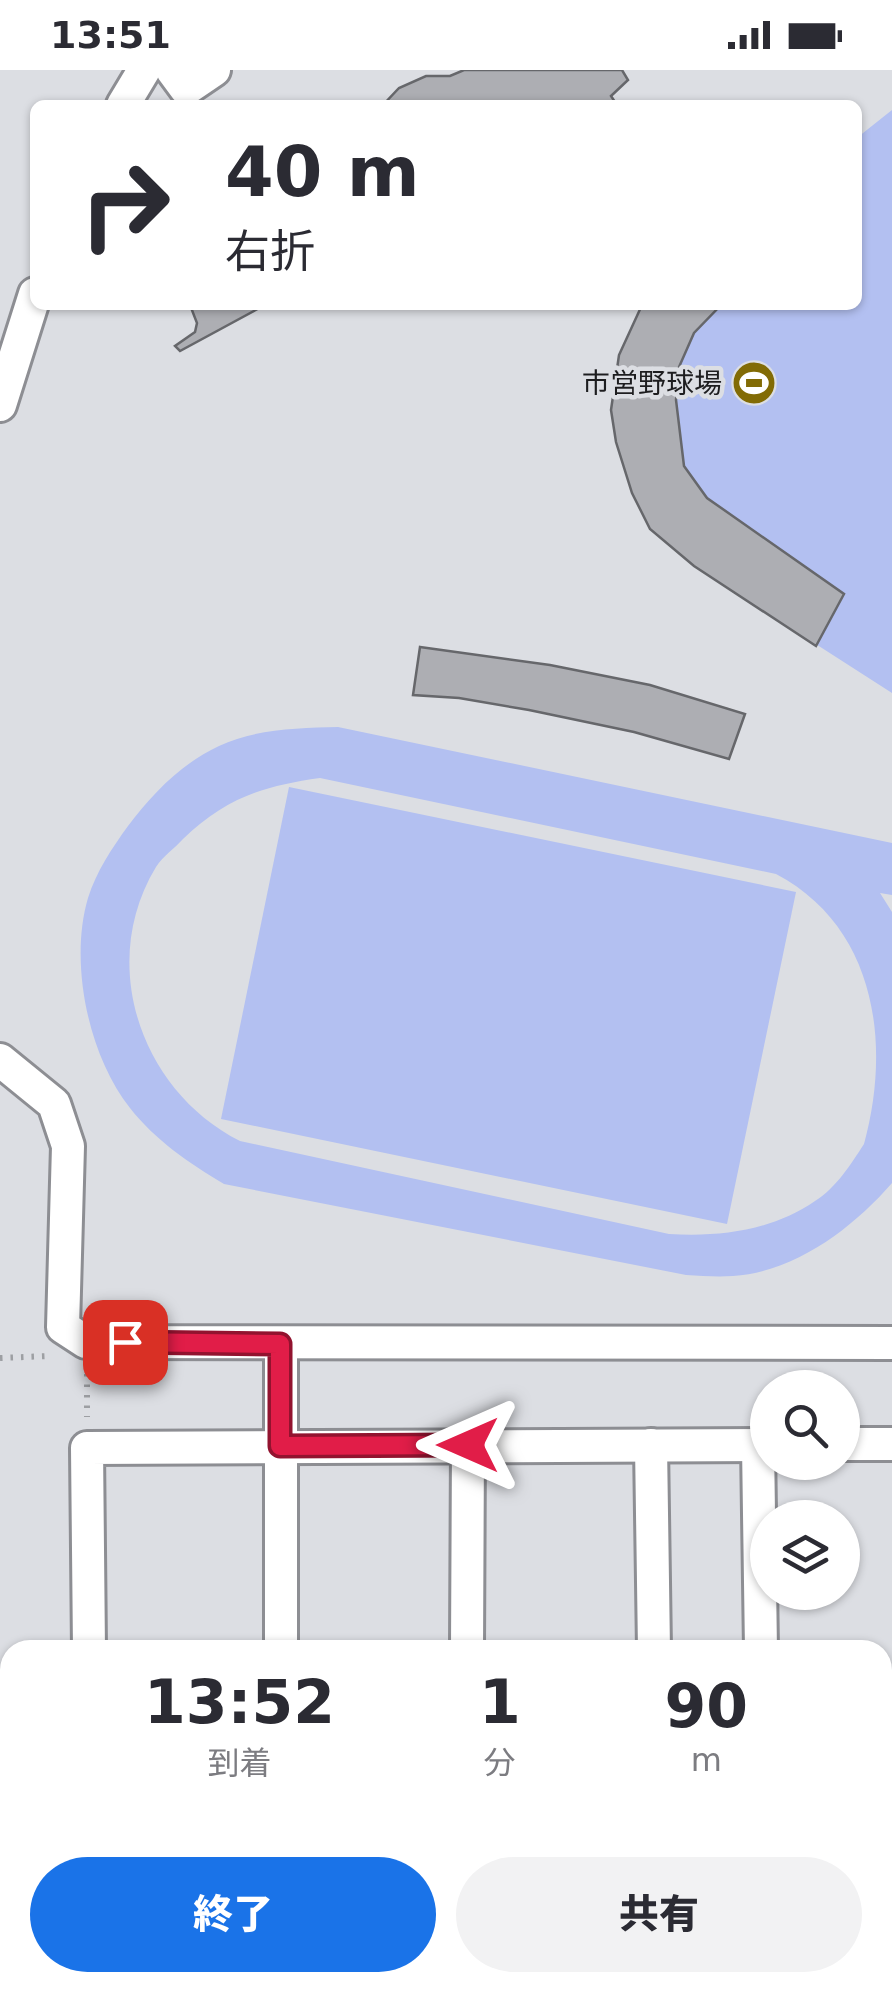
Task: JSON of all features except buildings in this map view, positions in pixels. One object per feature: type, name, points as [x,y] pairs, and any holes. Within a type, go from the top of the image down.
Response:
[{"type":"street","points":[[126,100],[144,70]]},
{"type":"street","points":[[172,70],[186,90],[214,70]]},
{"type":"street","points":[[0,406],[30,310]]},
{"type":"street","points":[[0,1060],[54,1104],[68,1146],[64,1327],[86,1342],[892,1343]]},
{"type":"street","points":[[280,1344],[281,1640]]},
{"type":"street","points":[[89,1640],[87,1448],[750,1444]]},
{"type":"street","points":[[860,1444],[892,1444]]},
{"type":"street","points":[[467,1640],[468,1445]]},
{"type":"street","points":[[652,1445],[654,1640]]},
{"type":"street","points":[[761,1640],[763,1480]]},
{"type":"path","points":[[86,1342],[87,1448]]},
{"type":"shaded area","name":"市営野球場","points":[[892,110],[892,693],[694,566],[650,529],[632,493],[616,442],[611,410],[619,355],[640,310],[862,310],[862,134]]},
{"type":"shaded area","points":[[338,727],[892,843],[892,895],[880,893],[892,912],[892,1183],[841,1231],[800,1257],[756,1273],[704,1276],[224,1184],[173,1150],[130,1108],[115,1086],[93,1035],[82,979],[81,950],[91,888],[137,814],[193,761],[247,736],[277,730]],"holes":[[[320,778],[776,874],[809,896],[835,924],[855,955],[868,990],[875,1027],[876,1066],[864,1144],[842,1175],[823,1196],[798,1211],[745,1230],[669,1234],[240,1141],[206,1119],[177,1091],[154,1058],[139,1022],[131,983],[130,944],[139,905],[159,863],[199,825],[230,804],[300,781]]]},
{"type":"shaded area","points":[[289,787],[796,892],[727,1224],[221,1119]]},
{"type":"place","name":"市営野球場","points":[[754,383]]},
{"type":"route","points":[[125,1342],[280,1344],[280,1446],[468,1445]]}]
